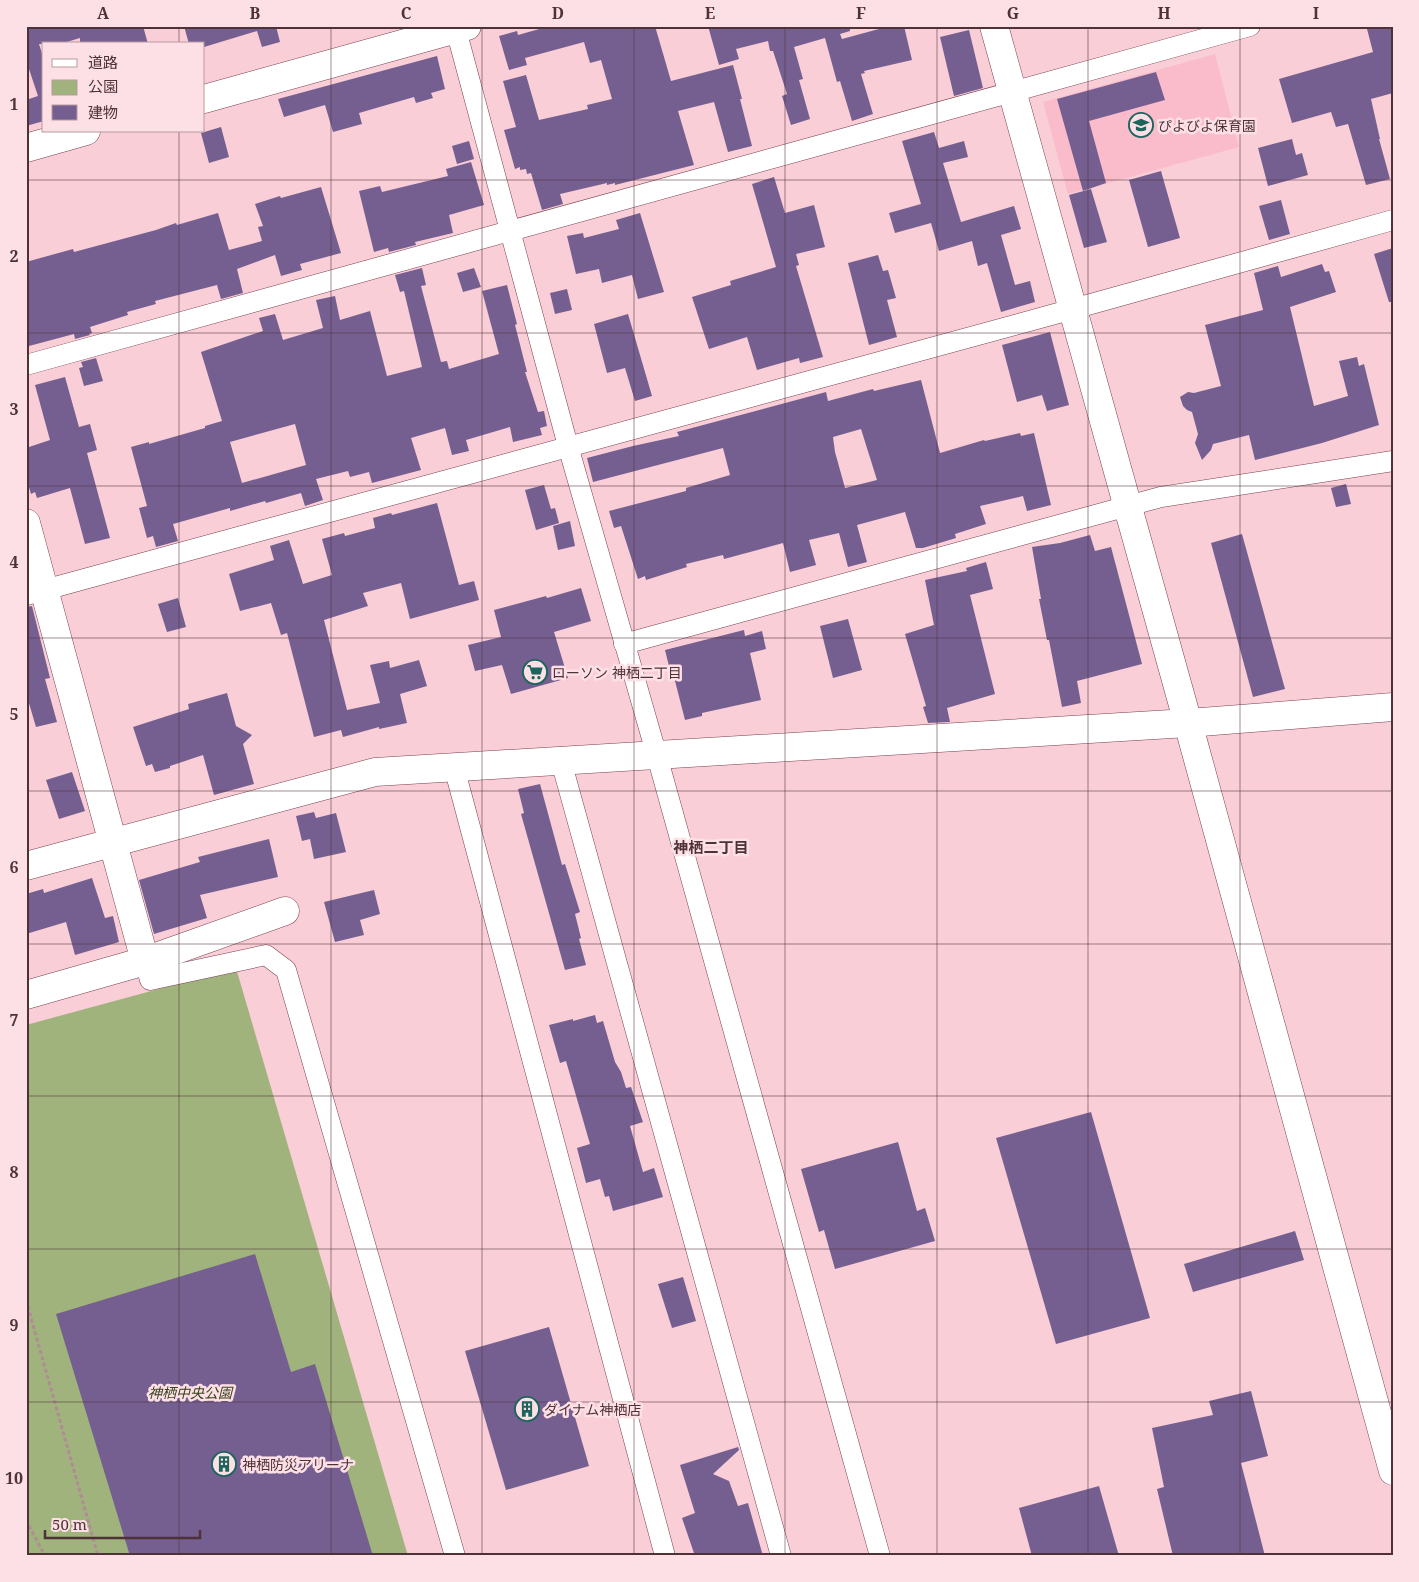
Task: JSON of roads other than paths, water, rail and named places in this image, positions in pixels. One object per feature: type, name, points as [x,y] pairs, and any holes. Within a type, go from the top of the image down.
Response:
[{"type":"street","points":[[994,26],[1188,723],[1393,1472]]},
{"type":"street","points":[[26,365],[1250,26]]},
{"type":"street","points":[[205,99],[459,27],[510,232],[568,446],[657,756],[880,1556]]},
{"type":"street","points":[[26,148],[82,132]]},
{"type":"street","points":[[36,592],[1393,220]]},
{"type":"street","points":[[624,644],[1161,497],[1393,461]]},
{"type":"street","points":[[26,523],[36,592],[113,842],[150,980],[266,955],[286,970],[455,1556]]},
{"type":"street","points":[[26,866],[374,772],[1188,723],[1393,707]]},
{"type":"street","points":[[561,761],[781,1556]]},
{"type":"street","points":[[454,767],[665,1556]]},
{"type":"street","points":[[26,995],[145,961],[285,910]]},
{"type":"place","name":"ぴよびよ保育園","points":[[1141,125]]},
{"type":"place","name":"ローソン 神栖二丁目","points":[[535,672]]},
{"type":"place","name":"ダイナム神栖店","points":[[527,1409]]},
{"type":"place","name":"神栖防災アリーナ","points":[[224,1464]]},
{"type":"district","name":"神栖二丁目","points":[[711,847]]},
{"type":"park label","name":"神栖中央公園","points":[[190,1392]]}]
